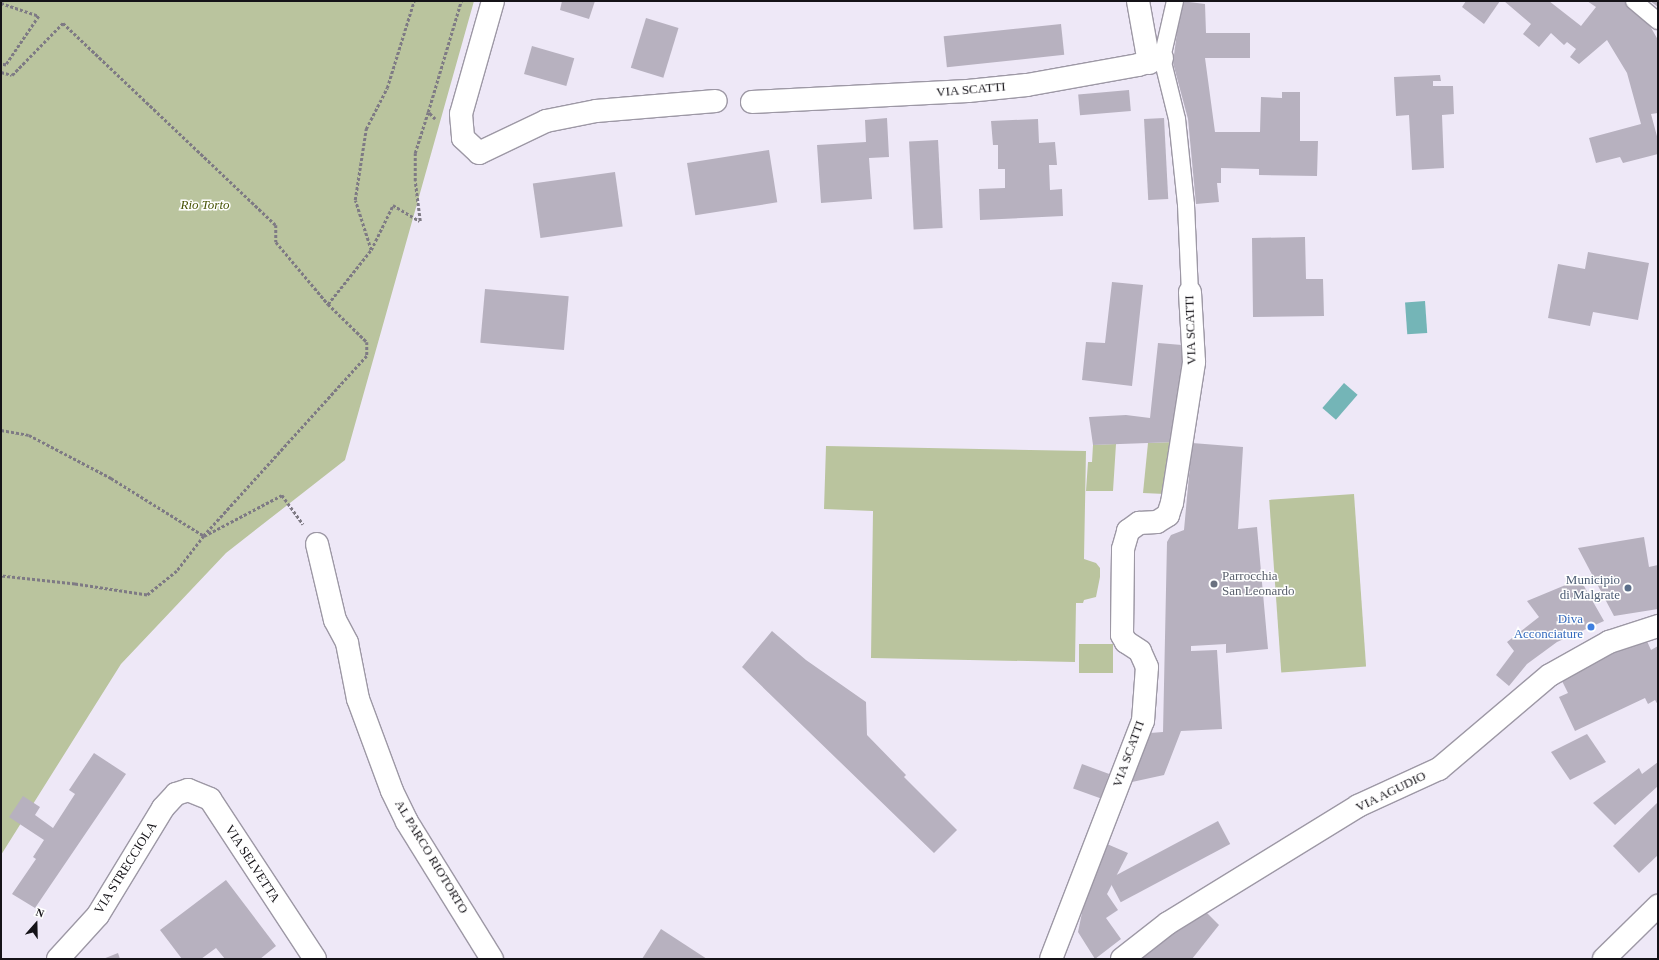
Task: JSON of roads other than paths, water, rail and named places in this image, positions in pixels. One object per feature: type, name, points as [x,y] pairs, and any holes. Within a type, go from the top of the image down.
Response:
[{"type":"street","points":[[493,1],[461,114],[464,138],[479,153],[546,121],[596,111],[716,101]]},
{"type":"street","points":[[1138,1],[1156,60]]},
{"type":"street","name":"VIA SCATTI","points":[[752,102],[968,91],[1027,85],[1156,60]]},
{"type":"street","name":"VIA SCATTI","points":[[1051,959],[1143,721],[1147,667],[1140,651],[1126,642],[1122,635],[1123,549],[1128,531],[1139,523],[1157,522],[1168,515],[1172,503],[1194,362],[1190,292]]},
{"type":"street","name":"AL PARCO RIOTORTO","points":[[317,544],[335,620],[347,643],[358,699],[392,791],[407,822],[492,959]]},
{"type":"street","name":"VIA AGUDIO","points":[[1122,959],[1168,923],[1358,806],[1439,769],[1550,675],[1609,642],[1658,626]]},
{"type":"street","name":"VIA SELVETTA","points":[[176,794],[188,790],[210,799],[315,959]]},
{"type":"street","name":"VIA STRECCIOLA","points":[[58,959],[98,915],[163,808],[176,794]]},
{"type":"street","points":[[1604,959],[1658,906]]},
{"type":"lane","points":[[1156,60],[1175,1]]},
{"type":"lane","points":[[1634,1],[1658,21]]},
{"type":"lane","name":"VIA SCATTI","points":[[1156,60],[1177,119],[1186,205],[1190,292]]},
{"type":"place","name":"Parrocchia San Leonardo","points":[[1214,584]]},
{"type":"place","name":"Municipio di Malgrate","points":[[1628,588]]},
{"type":"place","name":"Diva Acconciature","points":[[1591,627]]},
{"type":"park label","name":"Rio Torto","points":[[205,205]]}]
